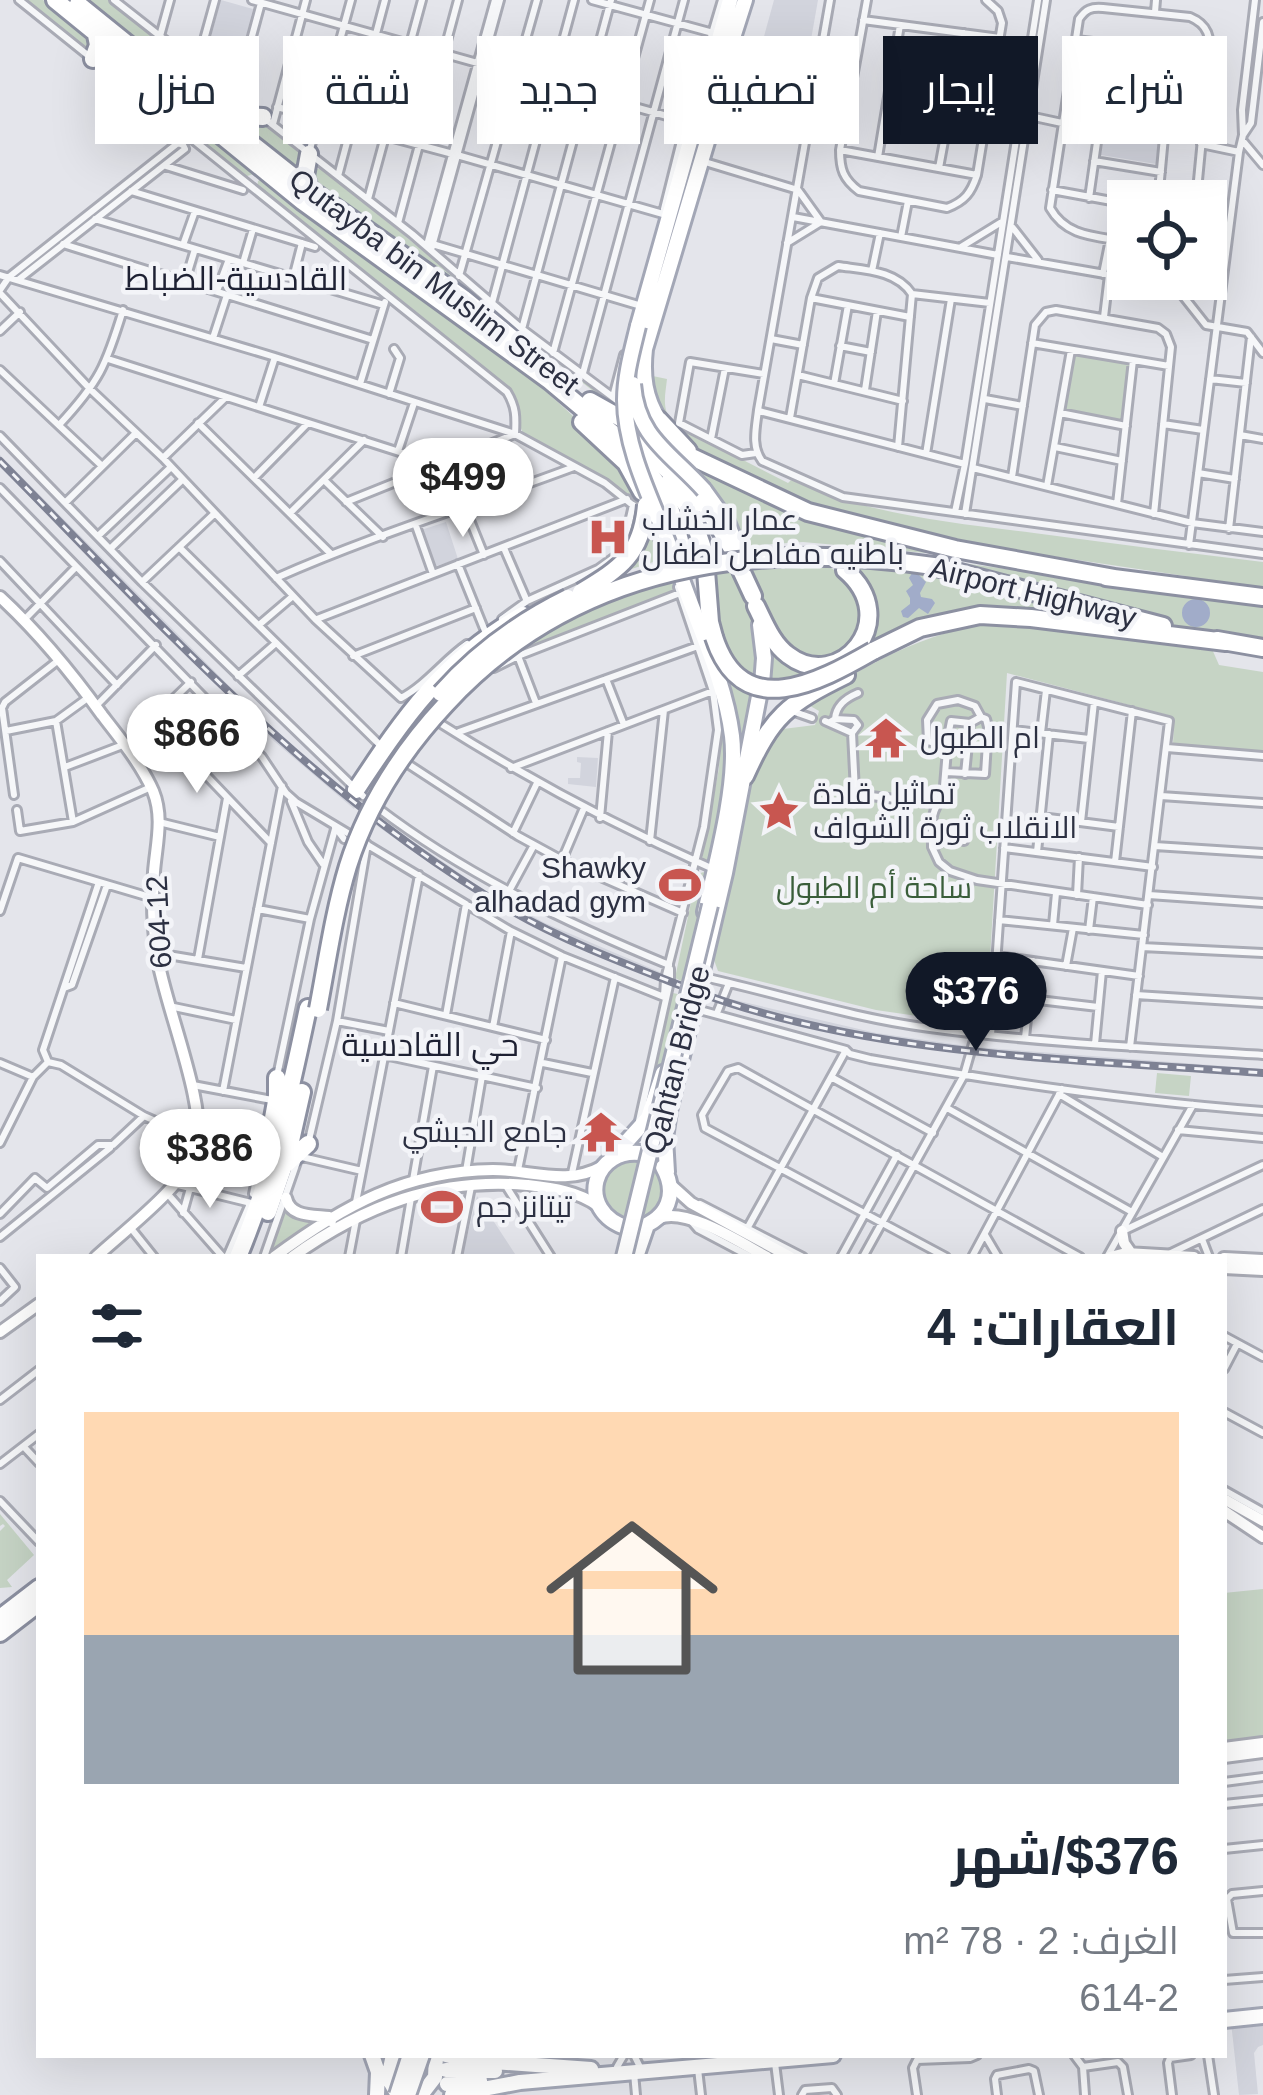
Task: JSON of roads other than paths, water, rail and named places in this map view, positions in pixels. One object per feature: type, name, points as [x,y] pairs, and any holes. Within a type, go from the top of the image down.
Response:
[{"type":"highway","name":"Qutayba bin Muslim Street","points":[[55,0],[302,201],[550,381],[639,435]]},
{"type":"highway","name":"Qutayba bin Muslim Street","points":[[73,0],[117,36]]},
{"type":"highway","points":[[93,59],[98,50],[96,34]]},
{"type":"highway","points":[[259,116],[271,116]]},
{"type":"highway","name":"Qutayba bin Muslim Street","points":[[252,144],[463,298],[639,435],[707,508],[736,558],[770,635],[793,659],[815,666],[843,659],[860,644],[870,610],[861,586],[845,570],[819,562],[736,558]]},
{"type":"highway","points":[[309,154],[305,176],[309,189]]},
{"type":"highway","points":[[244,186],[270,174]]},
{"type":"highway","points":[[453,308],[626,463],[639,483],[637,506]]},
{"type":"highway","points":[[639,435],[684,447],[708,466]]},
{"type":"highway","points":[[639,435],[794,507],[955,549],[1115,578]]},
{"type":"highway","points":[[359,793],[410,710],[453,665],[494,632],[539,607],[578,594],[622,565],[635,549],[642,535],[637,506],[639,435]]},
{"type":"highway","points":[[639,435],[683,499],[704,551]]},
{"type":"highway","points":[[251,1254],[286,1156],[326,916],[340,864],[396,747],[482,652],[527,619],[621,575],[757,549],[835,548],[1115,578]]},
{"type":"highway","points":[[296,1094],[348,866],[378,796],[428,724],[488,665],[572,608],[644,579],[736,558]]},
{"type":"highway","name":"Airport Highway","points":[[736,558],[933,561],[1226,642],[1263,648]]},
{"type":"highway","points":[[687,573],[731,670],[770,689],[802,687],[920,628],[960,617],[1031,618],[1226,642]]},
{"type":"highway","name":"Airport Highway","points":[[1115,578],[1263,597]]},
{"type":"highway","points":[[745,776],[760,742],[786,708],[802,696],[935,630],[1031,618]]},
{"type":"highway","points":[[277,1078],[269,1142],[286,1156]]},
{"type":"highway","points":[[239,1254],[286,1156]]},
{"type":"highway","points":[[0,1618],[36,1590]]},
{"type":"highway","points":[[0,1633],[36,1606]]},
{"type":"highway","points":[[0,1645],[36,1618]]},
{"type":"main road","points":[[716,36],[726,0]]},
{"type":"main road","points":[[734,36],[745,0]]},
{"type":"main road","points":[[639,435],[629,429],[628,370],[686,144]]},
{"type":"main road","points":[[698,144],[645,302],[634,370],[636,408],[651,438],[704,490],[727,521],[736,558]]},
{"type":"main road","points":[[675,555],[639,435],[651,407],[643,372],[645,349],[706,144]]},
{"type":"main road","points":[[623,1254],[618,1235],[668,1207],[665,1138],[669,1111],[701,976],[732,778],[729,716],[703,649],[687,573]]},
{"type":"main road","name":"604-12","points":[[0,597],[60,658],[151,787],[159,812],[153,898],[156,953],[192,1084],[198,1140]]},
{"type":"main road","points":[[599,1208],[595,1186],[608,1162],[652,1109],[745,776],[761,688],[764,638],[754,601]]},
{"type":"main road","name":"Qahtan Bridge","points":[[624,1254],[719,865]]},
{"type":"main road","points":[[99,1254],[170,1188],[191,1162],[198,1140]]},
{"type":"main road","points":[[279,1254],[332,1223],[466,1171],[572,1178],[628,1153],[651,1157],[691,1203],[792,1254]]},
{"type":"main road","points":[[296,1254],[356,1202],[413,1180],[504,1183],[575,1193],[637,1224],[673,1214],[691,1219],[761,1254]]},
{"type":"main road","points":[[286,1198],[294,1211],[332,1223]]},
{"type":"main road","points":[[624,1254],[637,1224]]},
{"type":"main road","points":[[1122,1232],[1131,1253]]},
{"type":"main road","points":[[1125,1254],[1142,1254]]},
{"type":"main road","points":[[1227,1258],[1263,1261]]},
{"type":"main road","points":[[1227,1268],[1263,1270]]},
{"type":"main road","points":[[0,1332],[36,1306]]},
{"type":"main road","points":[[1227,1497],[1263,1521],[1258,1526],[1240,1522]]},
{"type":"main road","points":[[1227,1513],[1263,1537]]},
{"type":"main road","points":[[1227,1751],[1263,1743]]},
{"type":"main road","points":[[1227,1752],[1263,1752]]},
{"type":"main road","points":[[1227,2016],[1263,2012]]},
{"type":"main road","points":[[376,2058],[377,2095]]},
{"type":"main road","points":[[378,2058],[393,2088]]},
{"type":"main road","points":[[393,2088],[408,2058]]},
{"type":"main road","points":[[408,2095],[421,2058]]},
{"type":"main road","points":[[425,2092],[437,2070],[436,2058]]},
{"type":"main road","points":[[474,2095],[505,2084],[708,2058]]},
{"type":"main road","points":[[450,2070],[538,2075],[596,2069],[620,2061],[698,2067],[798,2058]]},
{"type":"main road","points":[[450,2070],[596,2069]]},
{"type":"main road","points":[[450,2070],[505,2084]]},
{"type":"street","points":[[19,0],[386,301],[507,392],[516,410],[515,434]]},
{"type":"street","points":[[114,0],[126,4],[160,36],[170,0]]},
{"type":"street","points":[[205,36],[215,0]]},
{"type":"street","points":[[271,116],[306,0]]},
{"type":"street","points":[[341,36],[351,0]]},
{"type":"street","points":[[376,34],[386,0]]},
{"type":"street","points":[[412,36],[422,0]]},
{"type":"street","points":[[448,36],[458,0]]},
{"type":"street","points":[[487,36],[497,0]]},
{"type":"street","points":[[527,36],[537,0]]},
{"type":"street","points":[[564,36],[574,0]]},
{"type":"street","points":[[592,0],[712,33]]},
{"type":"street","points":[[640,37],[650,0]]},
{"type":"street","points":[[582,375],[684,0]]},
{"type":"street","points":[[711,36],[726,0]]},
{"type":"street","points":[[824,36],[830,0]]},
{"type":"street","points":[[859,41],[867,0]]},
{"type":"street","points":[[986,0],[998,11],[1000,36]]},
{"type":"street","points":[[1036,36],[1042,0]]},
{"type":"street","points":[[1155,12],[1156,0]]},
{"type":"street","points":[[1250,0],[1253,12],[1241,122],[1243,137],[1263,165]]},
{"type":"street","points":[[250,36],[258,1],[383,36]]},
{"type":"street","points":[[601,36],[610,2]]},
{"type":"street","points":[[1077,36],[1079,19],[1093,8],[1190,17],[1202,22],[1208,36]]},
{"type":"street","points":[[863,20],[986,36]]},
{"type":"street","points":[[1227,247],[1263,22]]},
{"type":"street","points":[[898,36],[900,25]]},
{"type":"street","points":[[430,246],[477,74]]},
{"type":"street","points":[[1246,75],[1257,76]]},
{"type":"street","points":[[1256,88],[1263,99]]},
{"type":"street","points":[[640,107],[664,114]]},
{"type":"street","points":[[259,109],[309,154],[430,246],[522,329],[613,398],[639,435]]},
{"type":"street","points":[[271,116],[283,116]]},
{"type":"street","points":[[878,157],[883,127]]},
{"type":"street","points":[[1062,129],[1050,208],[1070,231],[1107,239]]},
{"type":"street","points":[[309,154],[312,144]]},
{"type":"street","points":[[338,176],[346,144]]},
{"type":"street","points":[[368,200],[384,144]]},
{"type":"street","points":[[415,144],[663,214]]},
{"type":"street","points":[[459,276],[496,144]]},
{"type":"street","points":[[492,303],[535,144]]},
{"type":"street","points":[[522,329],[572,144]]},
{"type":"street","points":[[553,353],[610,144]]},
{"type":"street","points":[[613,398],[645,302],[663,214],[685,144]]},
{"type":"street","points":[[805,144],[758,410],[756,448],[762,460],[843,497],[1263,554]]},
{"type":"street","points":[[841,144],[840,169],[859,191],[947,208],[961,203],[971,191],[982,144]]},
{"type":"street","points":[[940,168],[944,144]]},
{"type":"street","points":[[965,514],[1018,144]]},
{"type":"street","points":[[1089,198],[1097,144]]},
{"type":"street","points":[[1160,180],[1163,144]]},
{"type":"street","points":[[1198,180],[1201,144],[1239,152]]},
{"type":"street","points":[[398,224],[419,145]]},
{"type":"street","points":[[9,277],[63,244],[182,146],[9,277],[0,291],[292,596],[400,698],[413,692],[445,659],[527,601],[616,556],[637,506]]},
{"type":"street","points":[[840,150],[977,175]]},
{"type":"street","points":[[702,161],[797,190],[820,222]]},
{"type":"street","points":[[1094,161],[1161,172]]},
{"type":"street","points":[[164,165],[244,186]]},
{"type":"street","points":[[1052,190],[1107,201]]},
{"type":"street","points":[[131,191],[315,247]]},
{"type":"street","points":[[901,237],[908,201]]},
{"type":"street","points":[[183,245],[195,211]]},
{"type":"street","points":[[793,217],[1107,275]]},
{"type":"street","points":[[95,219],[386,301]]},
{"type":"street","points":[[787,243],[820,222]]},
{"type":"street","points":[[959,248],[1007,223]]},
{"type":"street","points":[[1007,223],[1041,263]]},
{"type":"street","points":[[244,263],[253,229]]},
{"type":"street","points":[[872,271],[880,233]]},
{"type":"street","points":[[293,278],[302,243]]},
{"type":"street","points":[[63,244],[374,340]]},
{"type":"street","points":[[430,246],[645,302]]},
{"type":"street","points":[[185,282],[195,249]]},
{"type":"street","points":[[955,512],[984,399],[990,303],[1002,256]]},
{"type":"street","points":[[217,291],[229,259]]},
{"type":"street","points":[[790,418],[818,278],[838,266],[872,271],[894,277],[912,294],[898,447]]},
{"type":"street","points":[[9,277],[515,434],[637,506]]},
{"type":"street","points":[[1104,317],[1107,292]]},
{"type":"street","points":[[912,294],[990,303]]},
{"type":"street","points":[[213,338],[227,295]]},
{"type":"street","points":[[811,298],[910,317]]},
{"type":"street","points":[[926,454],[951,299]]},
{"type":"street","points":[[1187,300],[1207,325],[1247,332],[1263,353]]},
{"type":"street","points":[[1189,545],[1219,300]]},
{"type":"street","points":[[360,384],[386,301]]},
{"type":"street","points":[[834,384],[848,305]]},
{"type":"street","points":[[58,426],[91,390],[108,359],[123,310]]},
{"type":"street","points":[[864,391],[877,311]]},
{"type":"street","points":[[0,331],[20,312]]},
{"type":"street","points":[[1012,477],[1035,325],[1046,312],[1158,328],[1171,347],[1154,514]]},
{"type":"street","points":[[1229,529],[1251,337]]},
{"type":"street","points":[[770,339],[803,345]]},
{"type":"street","points":[[1032,344],[1169,366]]},
{"type":"street","points":[[840,346],[871,352]]},
{"type":"street","points":[[389,394],[400,358],[394,349]]},
{"type":"street","points":[[1047,486],[1071,350]]},
{"type":"street","points":[[259,407],[275,357]]},
{"type":"street","points":[[108,359],[441,465]]},
{"type":"street","points":[[1117,504],[1133,360]]},
{"type":"street","points":[[756,448],[742,455],[679,423],[690,362],[764,374]]},
{"type":"street","points":[[711,439],[725,368]]},
{"type":"street","points":[[0,370],[102,466]]},
{"type":"street","points":[[798,375],[903,401]]},
{"type":"street","points":[[1210,380],[1246,383]]},
{"type":"street","points":[[163,458],[226,397]]},
{"type":"street","points":[[984,399],[1023,406]]},
{"type":"street","points":[[398,452],[415,402]]},
{"type":"street","points":[[758,410],[1154,514],[1263,532]]},
{"type":"street","points":[[1060,413],[1126,425]]},
{"type":"street","points":[[198,423],[331,554]]},
{"type":"street","points":[[254,478],[308,423]]},
{"type":"street","points":[[1163,424],[1203,430]]},
{"type":"street","points":[[65,502],[136,433]]},
{"type":"street","points":[[346,502],[515,434]]},
{"type":"street","points":[[1240,435],[1263,439]]},
{"type":"street","points":[[0,436],[359,793]]},
{"type":"street","points":[[290,513],[364,440]]},
{"type":"street","points":[[1054,447],[1122,461]]},
{"type":"street","points":[[277,578],[574,467]]},
{"type":"street","points":[[98,536],[170,468]]},
{"type":"street","points":[[1198,473],[1235,479]]},
{"type":"street","points":[[110,549],[182,480]]},
{"type":"street","points":[[324,480],[383,537]]},
{"type":"street","points":[[2,493],[262,758],[290,798],[323,865]]},
{"type":"street","points":[[315,619],[458,564],[637,506]]},
{"type":"street","points":[[465,508],[484,555]]},
{"type":"street","points":[[142,582],[214,514]]},
{"type":"street","points":[[649,524],[675,555]]},
{"type":"street","points":[[415,526],[433,574]]},
{"type":"street","points":[[179,547],[383,748]]},
{"type":"street","points":[[504,548],[527,601]]},
{"type":"street","points":[[0,561],[117,685]]},
{"type":"street","points":[[458,564],[485,631]]},
{"type":"street","points":[[24,620],[76,567]]},
{"type":"street","points":[[629,1140],[640,1114],[670,981],[669,965],[696,861],[718,743],[703,649],[680,593],[687,573]]},
{"type":"street","points":[[669,965],[603,938],[478,875],[378,808],[438,722],[494,669],[680,593]]},
{"type":"street","points":[[258,626],[292,596]]},
{"type":"street","points":[[352,656],[476,608]]},
{"type":"street","points":[[238,676],[276,643]]},
{"type":"street","points":[[6,730],[56,722],[92,702],[117,685],[155,645]]},
{"type":"street","points":[[456,734],[703,649]]},
{"type":"street","points":[[518,656],[536,704]]},
{"type":"street","points":[[14,795],[4,702],[60,658]]},
{"type":"street","points":[[605,679],[624,725]]},
{"type":"street","points":[[65,767],[124,743],[154,721],[191,682]]},
{"type":"street","points":[[991,1035],[1016,682],[1169,723],[1130,1047]]},
{"type":"street","points":[[1037,852],[1046,690]]},
{"type":"street","points":[[512,769],[713,691]]},
{"type":"street","points":[[858,693],[837,708],[830,721],[858,722],[853,733],[855,791],[936,804]]},
{"type":"street","points":[[1081,822],[1094,702]]},
{"type":"street","points":[[946,746],[931,744],[927,720],[938,704],[970,703],[988,727],[986,770],[981,775],[946,772]]},
{"type":"street","points":[[786,708],[812,718]]},
{"type":"street","points":[[650,841],[664,710]]},
{"type":"street","points":[[1115,862],[1132,711]]},
{"type":"street","points":[[981,717],[970,723],[951,721],[943,798],[936,804],[932,823],[933,856],[950,871],[1002,885],[1148,905]]},
{"type":"street","points":[[154,721],[271,843]]},
{"type":"street","points":[[56,722],[73,822]]},
{"type":"street","points":[[438,722],[600,818],[696,861],[719,865]]},
{"type":"street","points":[[965,774],[970,723]]},
{"type":"street","points":[[1012,730],[1089,739]]},
{"type":"street","points":[[600,818],[608,731]]},
{"type":"street","points":[[1167,748],[1263,756]]},
{"type":"street","points":[[408,764],[562,860],[683,914]]},
{"type":"street","points":[[513,833],[537,783]]},
{"type":"street","points":[[223,1091],[282,786]]},
{"type":"street","points":[[16,810],[20,831],[73,822],[151,787]]},
{"type":"street","points":[[1161,796],[1263,803]]},
{"type":"street","points":[[198,959],[227,798]]},
{"type":"street","points":[[290,798],[511,931],[664,997]]},
{"type":"street","points":[[562,860],[584,808]]},
{"type":"street","points":[[1041,817],[1119,827]]},
{"type":"street","points":[[159,822],[220,837]]},
{"type":"street","points":[[335,826],[344,838]]},
{"type":"street","points":[[265,1254],[296,1163],[286,1156],[272,1100],[335,826]]},
{"type":"street","points":[[932,847],[953,836],[964,841]]},
{"type":"street","points":[[509,891],[535,845]]},
{"type":"street","points":[[1155,846],[1263,853]]},
{"type":"street","points":[[226,1254],[251,1203],[286,1156],[337,1021],[367,847]]},
{"type":"street","points":[[1004,848],[1153,867]]},
{"type":"street","points":[[1077,895],[1078,857]]},
{"type":"street","points":[[0,911],[18,858],[153,898]]},
{"type":"street","points":[[356,1202],[419,875]]},
{"type":"street","points":[[48,1062],[43,1049],[103,884]]},
{"type":"street","points":[[1053,926],[1056,893]]},
{"type":"street","points":[[1149,895],[1263,904]]},
{"type":"street","points":[[1089,930],[1093,897]]},
{"type":"street","points":[[446,1015],[466,904]]},
{"type":"street","points":[[258,909],[310,920]]},
{"type":"street","points":[[999,920],[1144,935]]},
{"type":"street","points":[[1066,966],[1073,928]]},
{"type":"street","points":[[493,1027],[511,931]]},
{"type":"street","points":[[1142,946],[1263,953]]},
{"type":"street","points":[[156,953],[246,968]]},
{"type":"street","points":[[518,1171],[562,956]]},
{"type":"street","points":[[997,956],[1139,976]]},
{"type":"street","points":[[1025,1038],[1033,961]]},
{"type":"street","points":[[1095,1044],[1102,971]]},
{"type":"street","points":[[701,976],[859,1016],[976,1033],[1263,1055]]},
{"type":"street","points":[[572,1178],[615,977]]},
{"type":"street","points":[[717,1014],[728,983]]},
{"type":"street","points":[[1136,995],[1263,1003]]},
{"type":"street","points":[[1029,998],[1098,1006]]},
{"type":"street","points":[[394,1003],[546,1040]]},
{"type":"street","points":[[167,1005],[236,1020]]},
{"type":"street","points":[[694,1009],[870,1059],[1060,1092],[1263,1111]]},
{"type":"street","points":[[337,1021],[389,1031]]},
{"type":"street","points":[[865,1254],[964,1075],[976,1033]]},
{"type":"street","points":[[748,1227],[846,1050]]},
{"type":"street","points":[[384,1055],[537,1088]]},
{"type":"street","points":[[0,1143],[33,1077],[48,1062]]},
{"type":"street","points":[[48,1062],[61,1065],[144,1116],[198,1140],[362,1172]]},
{"type":"street","points":[[0,1063],[33,1077]]},
{"type":"street","points":[[542,1063],[592,1073]]},
{"type":"street","points":[[413,1180],[433,1066]]},
{"type":"street","points":[[941,1254],[705,1128],[702,1115],[728,1071],[738,1068],[1074,1254]]},
{"type":"street","points":[[466,1171],[482,1076]]},
{"type":"street","points":[[831,1077],[933,1133]]},
{"type":"street","points":[[192,1084],[272,1100]]},
{"type":"street","points":[[974,1254],[1060,1092]]},
{"type":"street","points":[[1060,1092],[1163,1157]]},
{"type":"street","points":[[1110,1254],[1192,1105]]},
{"type":"street","points":[[947,1108],[1132,1212]]},
{"type":"street","points":[[0,1237],[40,1205],[98,1145],[112,1145],[144,1116]]},
{"type":"street","points":[[1178,1130],[1263,1138]]},
{"type":"street","points":[[843,1254],[897,1155]]},
{"type":"street","points":[[1122,1232],[1263,1165]]},
{"type":"street","points":[[40,1205],[47,1188],[73,1172]]},
{"type":"street","points":[[0,1214],[34,1178],[47,1188]]},
{"type":"street","points":[[504,1183],[549,1254]]},
{"type":"street","points":[[458,1254],[472,1184]]},
{"type":"street","points":[[222,1254],[183,1213],[170,1188],[190,1188],[251,1203]]},
{"type":"street","points":[[183,1213],[190,1188]]},
{"type":"street","points":[[401,1254],[411,1194]]},
{"type":"street","points":[[691,1203],[708,1206],[793,1254]]},
{"type":"street","points":[[1168,1254],[1263,1209]]},
{"type":"street","points":[[350,1254],[356,1217]]},
{"type":"street","points":[[691,1219],[698,1229],[745,1254]]},
{"type":"street","points":[[129,1226],[152,1254]]},
{"type":"street","points":[[985,1235],[996,1254]]},
{"type":"street","points":[[1202,1239],[1208,1254]]},
{"type":"street","points":[[0,1268],[15,1287],[0,1300]]},
{"type":"street","points":[[1227,1338],[1263,1358]]},
{"type":"street","points":[[1227,1364],[1238,1344]]},
{"type":"street","points":[[0,1400],[36,1372]]},
{"type":"street","points":[[1227,1414],[1263,1433]]},
{"type":"street","points":[[0,1465],[36,1437]]},
{"type":"street","points":[[24,1447],[36,1460]]},
{"type":"street","points":[[1227,1496],[1263,1512]]},
{"type":"street","points":[[0,1501],[36,1539]]},
{"type":"street","points":[[1227,1782],[1263,1777]]},
{"type":"street","points":[[1227,1804],[1263,1800]]},
{"type":"street","points":[[1227,1849],[1263,1845]]},
{"type":"street","points":[[1263,1891],[1229,1895],[1227,1916],[1235,1934],[1263,1933]]},
{"type":"street","points":[[1227,1980],[1263,1977]]},
{"type":"street","points":[[916,2095],[915,2062],[970,2058]]},
{"type":"street","points":[[1076,2058],[1083,2067],[1085,2095]]},
{"type":"street","points":[[1170,2058],[1172,2095]]},
{"type":"street","points":[[1210,2058],[1214,2095]]},
{"type":"street","points":[[775,2060],[779,2095]]},
{"type":"street","points":[[1083,2067],[1118,2062],[1128,2095]]},
{"type":"street","points":[[636,2064],[637,2095]]},
{"type":"street","points":[[698,2067],[701,2095]]},
{"type":"street","points":[[997,2095],[997,2074],[1028,2069],[1034,2071],[1039,2095]]},
{"type":"street","points":[[802,2095],[805,2090],[832,2088],[837,2095]]},
{"type":"water","points":[[912,573],[926,582],[921,597],[935,603],[928,614],[919,608],[908,618],[901,611],[910,604],[906,591],[913,585]]},
{"type":"water","points":[[1196,599],[1206,603],[1210,613],[1206,623],[1196,627],[1186,623],[1182,613],[1186,603]]},
{"type":"railway","points":[[0,461],[241,704],[371,815],[512,911],[687,988]]},
{"type":"railway","points":[[698,992],[832,1030],[903,1042],[1049,1059],[1263,1073]]},
{"type":"place","name":"عمار الخشاب باطنيه مفاصل اطفال","points":[[608,537]]},
{"type":"place","name":"ام الطبول","points":[[886,738]]},
{"type":"place","name":"تماثيل قادة الانقلاب ثورة الشواف","points":[[779,811]]},
{"type":"place","name":"Shawky alhadad gym","points":[[680,885]]},
{"type":"place","name":"جامع الحبشي","points":[[601,1132]]},
{"type":"place","name":"تيتانز جم","points":[[442,1207]]},
{"type":"district","name":"القادسية-الضباط","points":[[236,278]]},
{"type":"district","name":"حي القادسية","points":[[430,1044]]},
{"type":"park label","name":"ساحة أم الطبول","points":[[874,888]]}]
